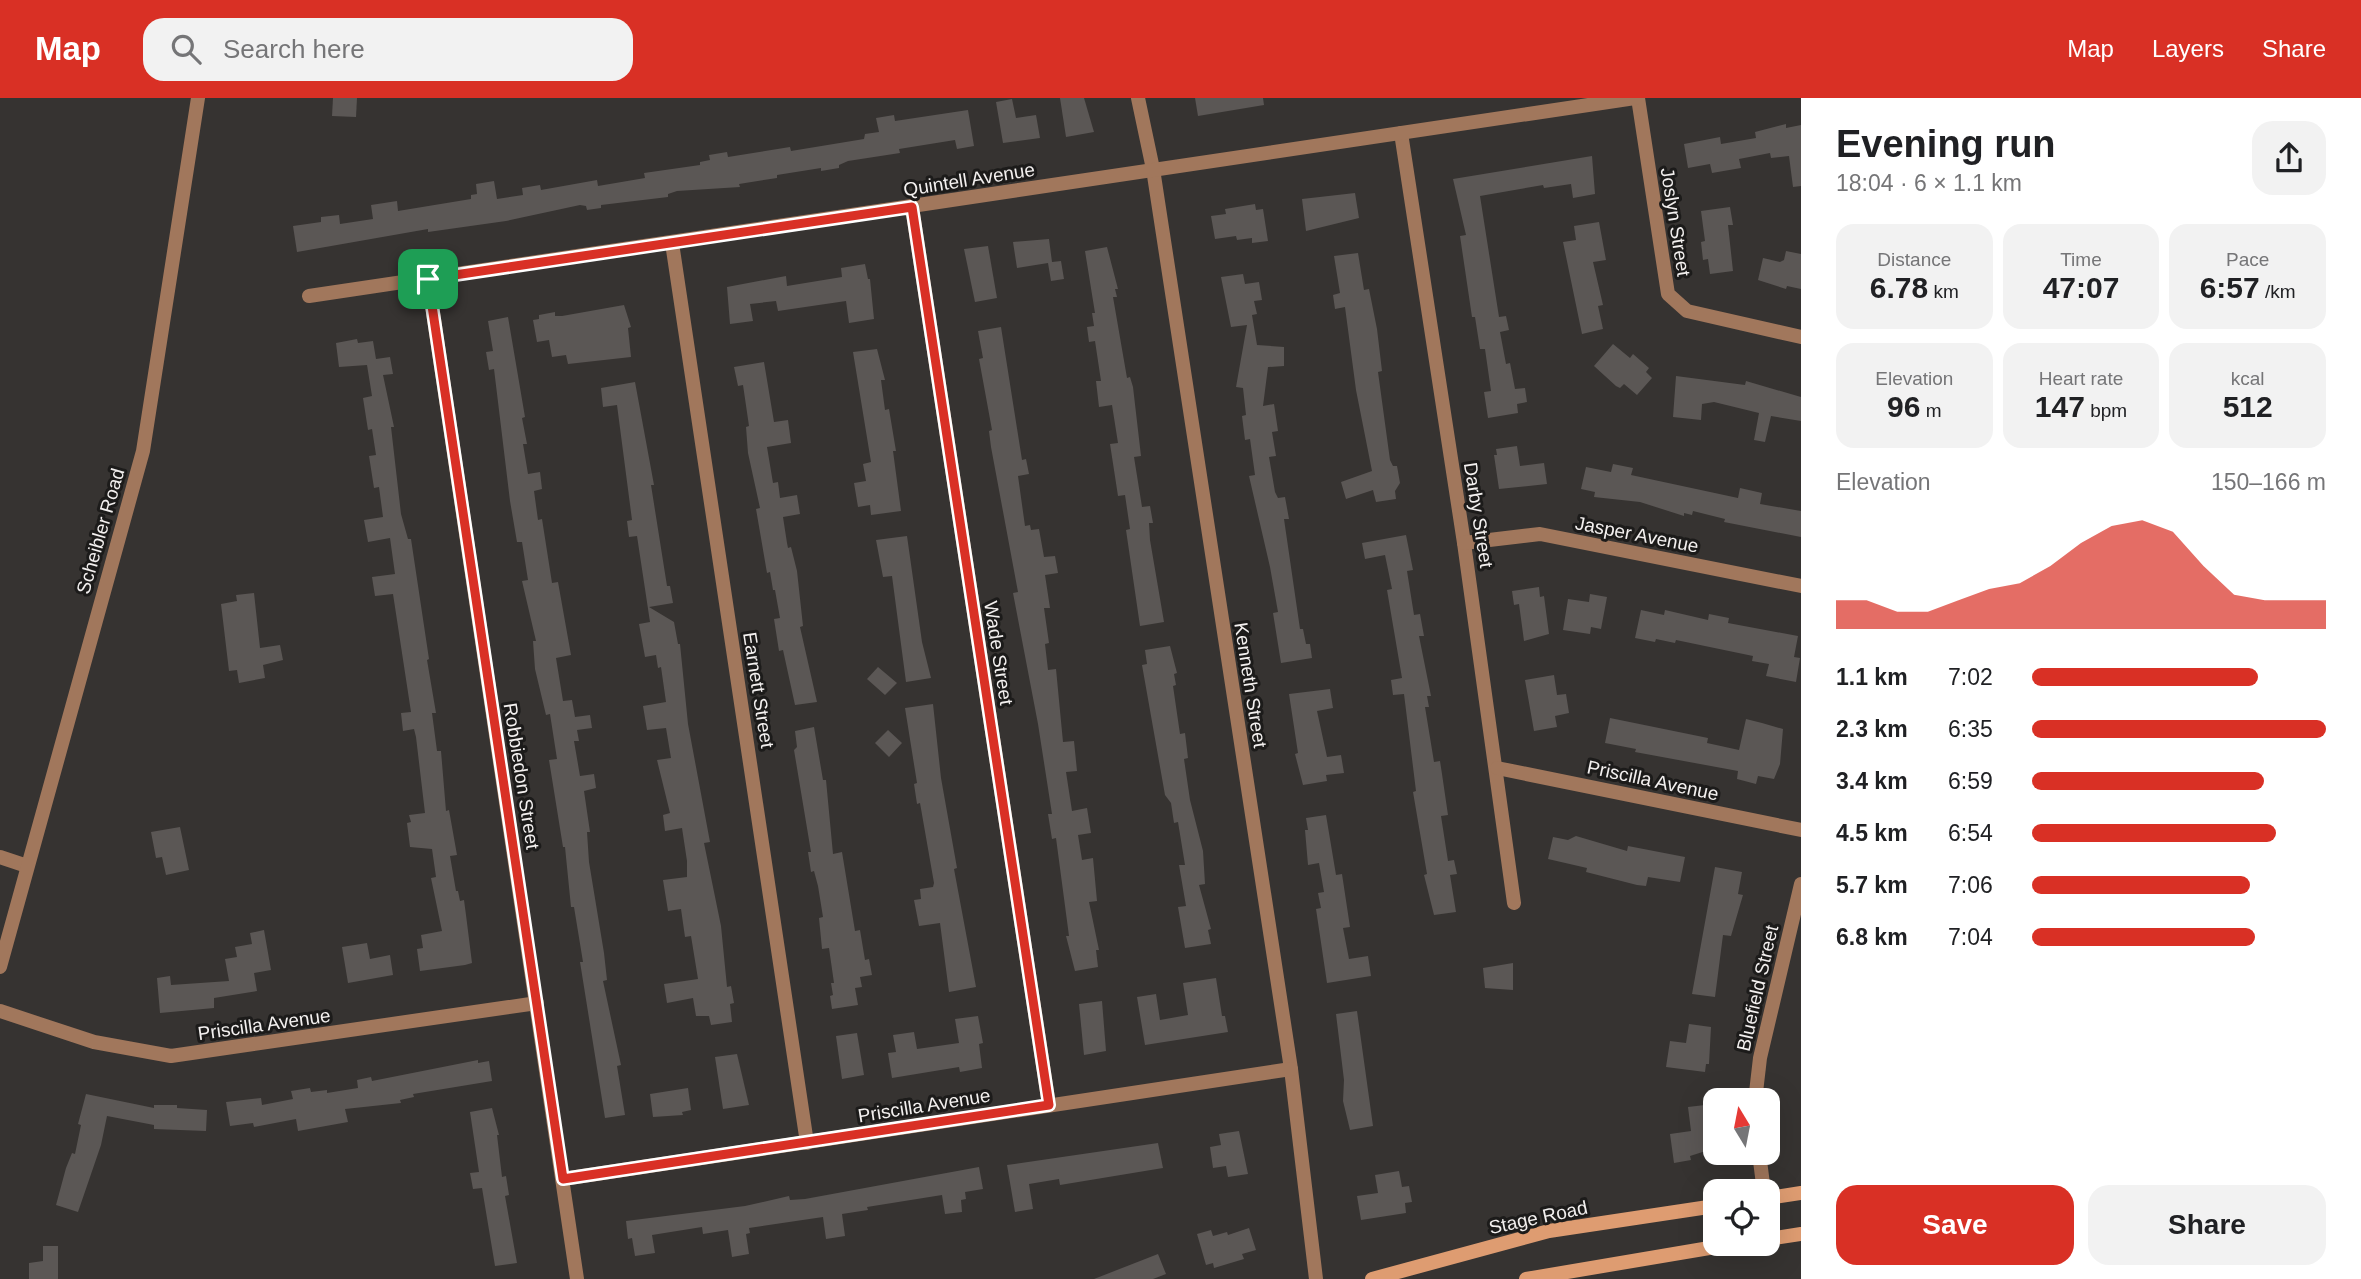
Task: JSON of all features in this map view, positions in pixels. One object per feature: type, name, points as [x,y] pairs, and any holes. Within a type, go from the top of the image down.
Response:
[{"type":"main road","points":[[1780,1196],[1801,1193]]},
{"type":"main road","name":"Stage Road","points":[[1372,1279],[1549,1231],[1703,1208]]},
{"type":"main road","points":[[1780,1237],[1801,1234]]},
{"type":"main road","points":[[1526,1279],[1703,1249]]},
{"type":"street","name":"Scheibler Road","points":[[0,967],[143,451],[198,98]]},
{"type":"street","name":"Kenneth Street","points":[[1139,98],[1153,169],[1291,1069],[1316,1279]]},
{"type":"street","name":"Quintell Avenue","points":[[309,296],[1636,98]]},
{"type":"street","name":"Joslyn Street","points":[[1636,98],[1668,294],[1687,311],[1801,337]]},
{"type":"street","name":"Darby Street","points":[[1401,133],[1464,543],[1514,903]]},
{"type":"street","name":"Wade Street","points":[[912,207],[1049,1105]]},
{"type":"street","name":"Earnett Street","points":[[672,243],[807,1143]]},
{"type":"street","name":"Robbiedon Street","points":[[428,279],[577,1279]]},
{"type":"street","name":"Jasper Avenue","points":[[1464,543],[1540,534],[1801,586]]},
{"type":"street","name":"Priscilla Avenue","points":[[1497,768],[1801,830]]},
{"type":"street","points":[[0,857],[27,866]]},
{"type":"street","name":"Bluefield Street","points":[[1757,1088],[1760,1058],[1801,884]]},
{"type":"street","name":"Priscilla Avenue","points":[[0,1011],[94,1042],[171,1056],[537,1003]]},
{"type":"street","name":"Priscilla Avenue","points":[[563,1179],[1291,1069]]},
{"type":"building","points":[[333,98],[357,98],[356,117],[332,116]]},
{"type":"building","points":[[1060,98],[1084,98],[1094,132],[1066,137]]},
{"type":"building","points":[[1195,98],[1263,98],[1264,105],[1198,116]]},
{"type":"building","points":[[1012,99],[1016,118],[1036,115],[1040,138],[1003,143],[996,102]]},
{"type":"building","points":[[968,110],[974,146],[957,149],[955,140],[899,149],[900,153],[848,161],[839,165],[839,168],[777,175],[777,178],[739,184],[740,187],[677,191],[668,194],[668,197],[601,205],[601,208],[587,210],[586,206],[580,205],[506,221],[428,232],[428,229],[297,252],[293,226],[321,222],[321,217],[339,215],[340,224],[373,219],[371,205],[397,201],[398,211],[471,199],[471,195],[477,194],[476,184],[494,181],[497,199],[523,195],[522,188],[540,185],[541,190],[597,180],[598,186],[645,178],[644,173],[700,165],[700,162],[710,160],[709,155],[727,152],[728,157],[790,147],[791,151],[864,139],[865,134],[879,132],[876,118],[894,115],[895,121]]},
{"type":"building","points":[[1786,124],[1786,128],[1801,125],[1801,186],[1793,187],[1789,156],[1771,158],[1770,153],[1739,159],[1741,168],[1712,173],[1710,164],[1688,168],[1684,144],[1720,137],[1721,144],[1756,138],[1755,132]]},
{"type":"building","points":[[1592,156],[1595,194],[1573,198],[1571,184],[1544,188],[1543,185],[1480,196],[1499,317],[1506,316],[1509,330],[1500,332],[1506,364],[1510,363],[1515,389],[1525,388],[1527,402],[1517,404],[1518,413],[1488,418],[1484,392],[1491,391],[1485,349],[1480,349],[1475,317],[1472,317],[1460,236],[1466,235],[1453,179]]},
{"type":"building","points":[[1355,193],[1359,218],[1306,231],[1302,199]]},
{"type":"building","points":[[1255,204],[1256,210],[1263,209],[1268,241],[1252,243],[1252,238],[1237,240],[1236,236],[1215,239],[1211,216],[1226,214],[1225,209]]},
{"type":"building","points":[[1730,207],[1733,225],[1728,225],[1733,271],[1710,274],[1708,259],[1703,260],[1701,242],[1705,241],[1701,211]]},
{"type":"building","points":[[1599,222],[1606,260],[1593,262],[1603,305],[1598,306],[1603,329],[1582,334],[1563,242],[1576,240],[1574,226]]},
{"type":"building","points":[[1049,239],[1052,262],[1061,261],[1064,279],[1051,281],[1048,263],[1017,268],[1013,242]]},
{"type":"building","points":[[988,246],[997,298],[975,302],[964,249]]},
{"type":"building","points":[[1107,247],[1118,289],[1115,289],[1117,297],[1113,297],[1127,378],[1130,377],[1133,387],[1141,456],[1134,457],[1142,507],[1150,506],[1153,523],[1149,523],[1150,540],[1164,622],[1140,626],[1126,530],[1130,529],[1125,495],[1118,496],[1110,444],[1118,443],[1112,405],[1099,407],[1096,381],[1101,381],[1095,341],[1089,342],[1087,327],[1094,326],[1092,313],[1095,313],[1085,251]]},
{"type":"building","points":[[1786,251],[1801,254],[1801,289],[1787,286],[1786,289],[1758,280],[1763,258],[1780,262],[1784,260]]},
{"type":"building","points":[[1358,253],[1364,290],[1369,289],[1377,329],[1382,371],[1378,372],[1390,460],[1393,466],[1397,466],[1400,483],[1395,491],[1396,499],[1376,502],[1373,490],[1346,499],[1341,482],[1372,471],[1356,390],[1345,307],[1335,309],[1333,295],[1340,293],[1334,256]]},
{"type":"building","points":[[865,264],[870,279],[874,319],[849,323],[846,301],[778,311],[776,301],[750,304],[753,321],[730,324],[727,287],[786,276],[787,286],[842,277],[841,268]]},
{"type":"building","points":[[1243,274],[1245,284],[1259,282],[1262,300],[1254,301],[1257,314],[1252,315],[1257,345],[1284,347],[1284,366],[1268,367],[1263,406],[1274,404],[1278,431],[1272,432],[1276,456],[1269,457],[1275,492],[1278,498],[1285,497],[1289,519],[1284,519],[1300,629],[1303,629],[1306,644],[1310,644],[1312,658],[1281,663],[1273,613],[1278,612],[1249,476],[1255,475],[1250,439],[1245,440],[1243,388],[1236,387],[1247,325],[1231,327],[1221,277]]},
{"type":"building","points":[[624,305],[631,327],[628,328],[631,357],[568,364],[566,355],[552,357],[549,340],[537,342],[533,320],[539,319],[539,315],[555,312],[555,316],[562,316]]},
{"type":"building","points":[[508,317],[525,417],[522,418],[527,444],[523,444],[528,474],[540,472],[542,489],[534,491],[538,520],[542,519],[552,583],[558,582],[571,655],[556,658],[563,701],[572,700],[575,717],[590,715],[592,728],[577,730],[579,741],[574,741],[580,776],[594,774],[596,788],[584,791],[590,832],[587,832],[589,862],[604,953],[607,980],[603,981],[621,1065],[617,1066],[625,1115],[605,1118],[580,962],[583,962],[574,907],[571,907],[565,847],[549,760],[557,759],[550,714],[546,715],[535,669],[533,641],[536,641],[522,581],[528,580],[522,542],[517,542],[510,501],[494,369],[489,370],[486,352],[493,351],[488,321]]},
{"type":"building","points":[[1001,327],[1022,460],[1026,459],[1029,474],[1018,476],[1025,526],[1030,525],[1031,530],[1039,529],[1044,557],[1055,556],[1058,573],[1045,575],[1050,608],[1044,608],[1049,643],[1045,644],[1048,670],[1056,669],[1063,742],[1074,741],[1077,771],[1066,772],[1072,811],[1087,808],[1091,833],[1078,835],[1082,860],[1093,858],[1097,901],[1089,902],[1099,950],[1096,950],[1098,967],[1075,971],[1066,936],[1069,936],[1056,838],[1052,839],[1048,814],[1052,814],[1013,593],[1018,592],[991,447],[989,431],[992,430],[979,359],[983,358],[978,331]]},
{"type":"building","points":[[357,339],[358,343],[373,341],[376,359],[390,357],[393,374],[383,375],[394,427],[391,427],[401,514],[408,539],[411,539],[429,659],[427,660],[436,713],[432,713],[437,751],[441,751],[446,811],[449,810],[457,855],[450,856],[456,891],[460,901],[464,900],[472,963],[465,965],[420,971],[417,949],[423,948],[421,935],[442,931],[431,878],[436,877],[432,849],[410,847],[407,823],[411,822],[409,815],[425,813],[414,729],[403,731],[401,713],[411,712],[393,594],[375,596],[372,577],[395,574],[390,538],[368,542],[364,520],[383,517],[379,487],[374,488],[369,456],[376,455],[372,429],[368,430],[363,398],[372,396],[367,365],[339,367],[336,343]]},
{"type":"building","points":[[1613,344],[1630,358],[1633,354],[1649,368],[1646,372],[1652,378],[1637,395],[1624,384],[1620,388],[1616,386],[1594,366]]},
{"type":"building","points":[[877,349],[885,380],[881,380],[885,410],[889,409],[896,451],[893,451],[901,511],[871,515],[870,505],[858,507],[854,483],[866,481],[863,464],[871,462],[853,352]]},
{"type":"building","points":[[764,362],[774,422],[788,420],[791,443],[767,447],[773,483],[778,482],[780,498],[797,495],[800,514],[783,517],[788,548],[791,547],[797,571],[803,626],[800,627],[817,702],[795,705],[783,650],[779,651],[774,619],[780,618],[770,572],[767,573],[756,509],[760,508],[748,453],[746,427],[749,426],[743,385],[738,386],[734,367]]},
{"type":"building","points":[[1676,376],[1745,385],[1746,381],[1801,397],[1801,421],[1771,416],[1765,442],[1754,440],[1759,413],[1714,402],[1702,404],[1701,420],[1673,417]]},
{"type":"building","points":[[635,382],[654,485],[651,485],[667,586],[670,586],[673,603],[649,607],[674,622],[680,644],[688,724],[710,842],[704,843],[721,926],[727,987],[731,986],[734,1003],[730,1004],[732,1022],[711,1025],[709,1016],[696,1016],[693,998],[667,1003],[664,984],[698,979],[691,936],[685,937],[681,909],[668,911],[663,880],[687,877],[687,861],[682,828],[665,831],[663,815],[670,813],[657,760],[671,758],[666,728],[647,730],[643,706],[666,702],[661,667],[658,668],[656,655],[645,657],[639,624],[650,622],[637,536],[629,537],[627,521],[632,520],[617,405],[603,407],[601,388]]},
{"type":"building","points":[[1517,446],[1520,466],[1544,463],[1547,484],[1499,489],[1494,455],[1497,455],[1496,449]]},
{"type":"building","points":[[1613,464],[1633,468],[1631,475],[1738,498],[1740,488],[1762,493],[1760,504],[1801,511],[1801,537],[1724,522],[1725,519],[1693,511],[1692,515],[1684,513],[1684,516],[1640,502],[1594,497],[1595,492],[1581,489],[1586,467],[1611,472]]},
{"type":"building","points":[[1406,535],[1413,570],[1407,571],[1414,615],[1420,614],[1424,636],[1419,636],[1431,696],[1427,696],[1429,707],[1425,707],[1434,762],[1440,761],[1448,815],[1441,816],[1448,861],[1454,860],[1457,874],[1450,875],[1456,912],[1434,915],[1424,875],[1427,874],[1413,792],[1416,791],[1404,694],[1393,695],[1391,680],[1402,678],[1387,590],[1392,589],[1385,555],[1365,559],[1362,543]]},
{"type":"building","points":[[907,536],[922,642],[931,678],[906,682],[892,576],[883,577],[876,540]]},
{"type":"building","points":[[1539,587],[1540,597],[1544,596],[1549,634],[1524,641],[1519,604],[1514,605],[1512,591]]},
{"type":"building","points":[[254,593],[260,648],[280,645],[283,660],[263,665],[265,678],[239,683],[237,670],[229,671],[221,604],[237,601],[236,595]]},
{"type":"building","points":[[1590,594],[1607,597],[1601,629],[1591,627],[1590,634],[1563,630],[1568,599],[1589,602]]},
{"type":"building","points":[[1641,610],[1664,615],[1665,610],[1708,620],[1709,614],[1729,618],[1728,623],[1798,636],[1794,657],[1800,658],[1796,682],[1766,676],[1769,664],[1752,661],[1753,656],[1676,640],[1675,643],[1635,638]]},
{"type":"building","points":[[1170,646],[1177,673],[1174,674],[1176,685],[1173,686],[1180,734],[1185,733],[1188,758],[1184,759],[1190,800],[1203,851],[1205,884],[1199,885],[1211,929],[1208,930],[1211,944],[1185,948],[1178,907],[1186,906],[1179,865],[1185,865],[1178,822],[1174,823],[1171,803],[1165,795],[1142,665],[1147,664],[1145,650]]},
{"type":"building","points":[[878,667],[897,683],[885,695],[867,679]]},
{"type":"building","points":[[1554,675],[1557,695],[1566,694],[1569,713],[1555,716],[1557,727],[1534,731],[1525,680]]},
{"type":"building","points":[[1330,689],[1333,708],[1317,711],[1327,757],[1341,755],[1344,773],[1326,775],[1327,781],[1303,785],[1295,754],[1298,753],[1289,694]]},
{"type":"building","points":[[933,704],[941,778],[957,868],[954,869],[976,987],[949,992],[940,923],[919,926],[914,900],[921,899],[920,889],[933,887],[934,883],[920,803],[917,804],[914,784],[917,783],[905,708]]},
{"type":"building","points":[[1610,718],[1708,738],[1707,743],[1739,750],[1746,719],[1762,723],[1783,729],[1780,764],[1774,779],[1758,776],[1756,784],[1737,779],[1738,771],[1635,752],[1636,749],[1605,743]]},
{"type":"building","points":[[814,727],[823,780],[826,780],[833,854],[842,852],[855,931],[860,930],[865,960],[869,959],[872,975],[860,977],[862,987],[855,988],[858,1005],[832,1009],[831,983],[834,983],[829,948],[822,949],[819,918],[823,917],[814,871],[811,872],[808,852],[811,852],[794,750],[797,747],[795,731]]},
{"type":"building","points":[[888,730],[902,743],[889,757],[875,743]]},
{"type":"building","points":[[1326,815],[1336,875],[1342,874],[1350,927],[1343,928],[1349,959],[1368,956],[1371,976],[1327,983],[1316,909],[1321,908],[1318,893],[1324,892],[1319,863],[1308,865],[1305,830],[1308,830],[1306,818]]},
{"type":"building","points":[[180,827],[189,870],[166,875],[162,857],[156,858],[151,832]]},
{"type":"building","points":[[1576,836],[1627,851],[1628,846],[1685,857],[1680,882],[1648,877],[1646,886],[1637,885],[1586,872],[1587,868],[1548,859],[1553,837],[1568,840]]},
{"type":"building","points":[[1715,867],[1742,872],[1738,894],[1743,895],[1731,936],[1723,935],[1715,997],[1692,994]]},
{"type":"building","points":[[264,930],[271,970],[254,973],[257,991],[214,998],[214,1008],[160,1013],[157,978],[170,976],[171,985],[229,981],[225,959],[237,957],[235,947],[252,944],[250,933]]},
{"type":"building","points":[[367,943],[370,959],[390,955],[393,975],[348,983],[342,947]]},
{"type":"building","points":[[1513,963],[1513,990],[1485,988],[1483,968]]},
{"type":"building","points":[[1216,978],[1222,1016],[1225,1016],[1228,1032],[1145,1045],[1137,997],[1156,994],[1160,1020],[1188,1015],[1183,983]]},
{"type":"building","points":[[1102,1001],[1106,1051],[1084,1055],[1079,1004]]},
{"type":"building","points":[[1357,1011],[1373,1126],[1350,1130],[1343,1101],[1344,1080],[1336,1014]]},
{"type":"building","points":[[978,1016],[983,1043],[979,1044],[982,1068],[960,1072],[959,1067],[892,1078],[888,1053],[896,1052],[893,1035],[914,1032],[917,1049],[959,1043],[955,1019]]},
{"type":"building","points":[[1689,1024],[1711,1027],[1709,1064],[1706,1064],[1705,1072],[1666,1067],[1670,1041],[1686,1043]]},
{"type":"building","points":[[857,1033],[864,1075],[842,1079],[836,1036]]},
{"type":"building","points":[[737,1054],[749,1105],[723,1109],[715,1057]]},
{"type":"building","points":[[478,1060],[478,1063],[489,1061],[492,1081],[413,1094],[414,1097],[400,1100],[401,1103],[345,1109],[348,1122],[298,1131],[296,1119],[254,1127],[253,1123],[230,1126],[226,1102],[261,1098],[262,1105],[293,1099],[291,1091],[310,1088],[311,1092],[327,1090],[327,1093],[358,1088],[357,1080],[371,1077],[372,1081]]},
{"type":"building","points":[[688,1088],[691,1110],[682,1112],[683,1115],[653,1117],[650,1094]]},
{"type":"building","points":[[86,1094],[154,1108],[154,1105],[177,1105],[177,1108],[207,1110],[206,1131],[154,1129],[154,1125],[107,1116],[101,1145],[78,1212],[56,1205],[66,1168],[72,1153],[75,1154],[81,1125],[78,1124]]},
{"type":"building","points":[[1703,1105],[1703,1152],[1690,1156],[1691,1160],[1674,1163],[1670,1134],[1691,1131],[1688,1107]]},
{"type":"building","points":[[492,1108],[499,1135],[502,1177],[506,1176],[509,1195],[505,1196],[517,1263],[495,1266],[482,1188],[473,1189],[470,1173],[479,1172],[470,1112]]},
{"type":"building","points":[[1239,1131],[1248,1174],[1228,1177],[1226,1166],[1213,1168],[1210,1147],[1221,1145],[1219,1134]]},
{"type":"building","points":[[1158,1143],[1163,1168],[1060,1185],[1059,1179],[1029,1184],[1033,1209],[1015,1212],[1007,1165]]},
{"type":"building","points":[[979,1167],[983,1189],[965,1192],[966,1199],[961,1200],[962,1212],[945,1214],[942,1195],[867,1207],[868,1210],[842,1214],[845,1236],[826,1239],[823,1217],[749,1228],[750,1233],[746,1234],[749,1254],[732,1257],[728,1230],[703,1234],[702,1227],[652,1235],[655,1253],[635,1256],[632,1238],[628,1239],[626,1221],[745,1206],[789,1196],[790,1200],[805,1199]]},
{"type":"building","points":[[1399,1171],[1402,1187],[1409,1186],[1412,1202],[1405,1203],[1406,1213],[1361,1220],[1357,1196],[1378,1193],[1375,1175]]},
{"type":"building","points":[[1249,1228],[1256,1250],[1242,1254],[1244,1259],[1214,1268],[1213,1263],[1206,1265],[1197,1234],[1211,1230],[1213,1236],[1227,1232],[1228,1235]]},
{"type":"building","points":[[43,1246],[58,1246],[58,1279],[29,1279],[29,1263],[43,1261]]},
{"type":"building","points":[[1158,1254],[1166,1274],[1153,1279],[1094,1279]]},
{"type":"route","points":[[912,207],[1049,1105],[563,1179],[428,279],[912,207]]}]
